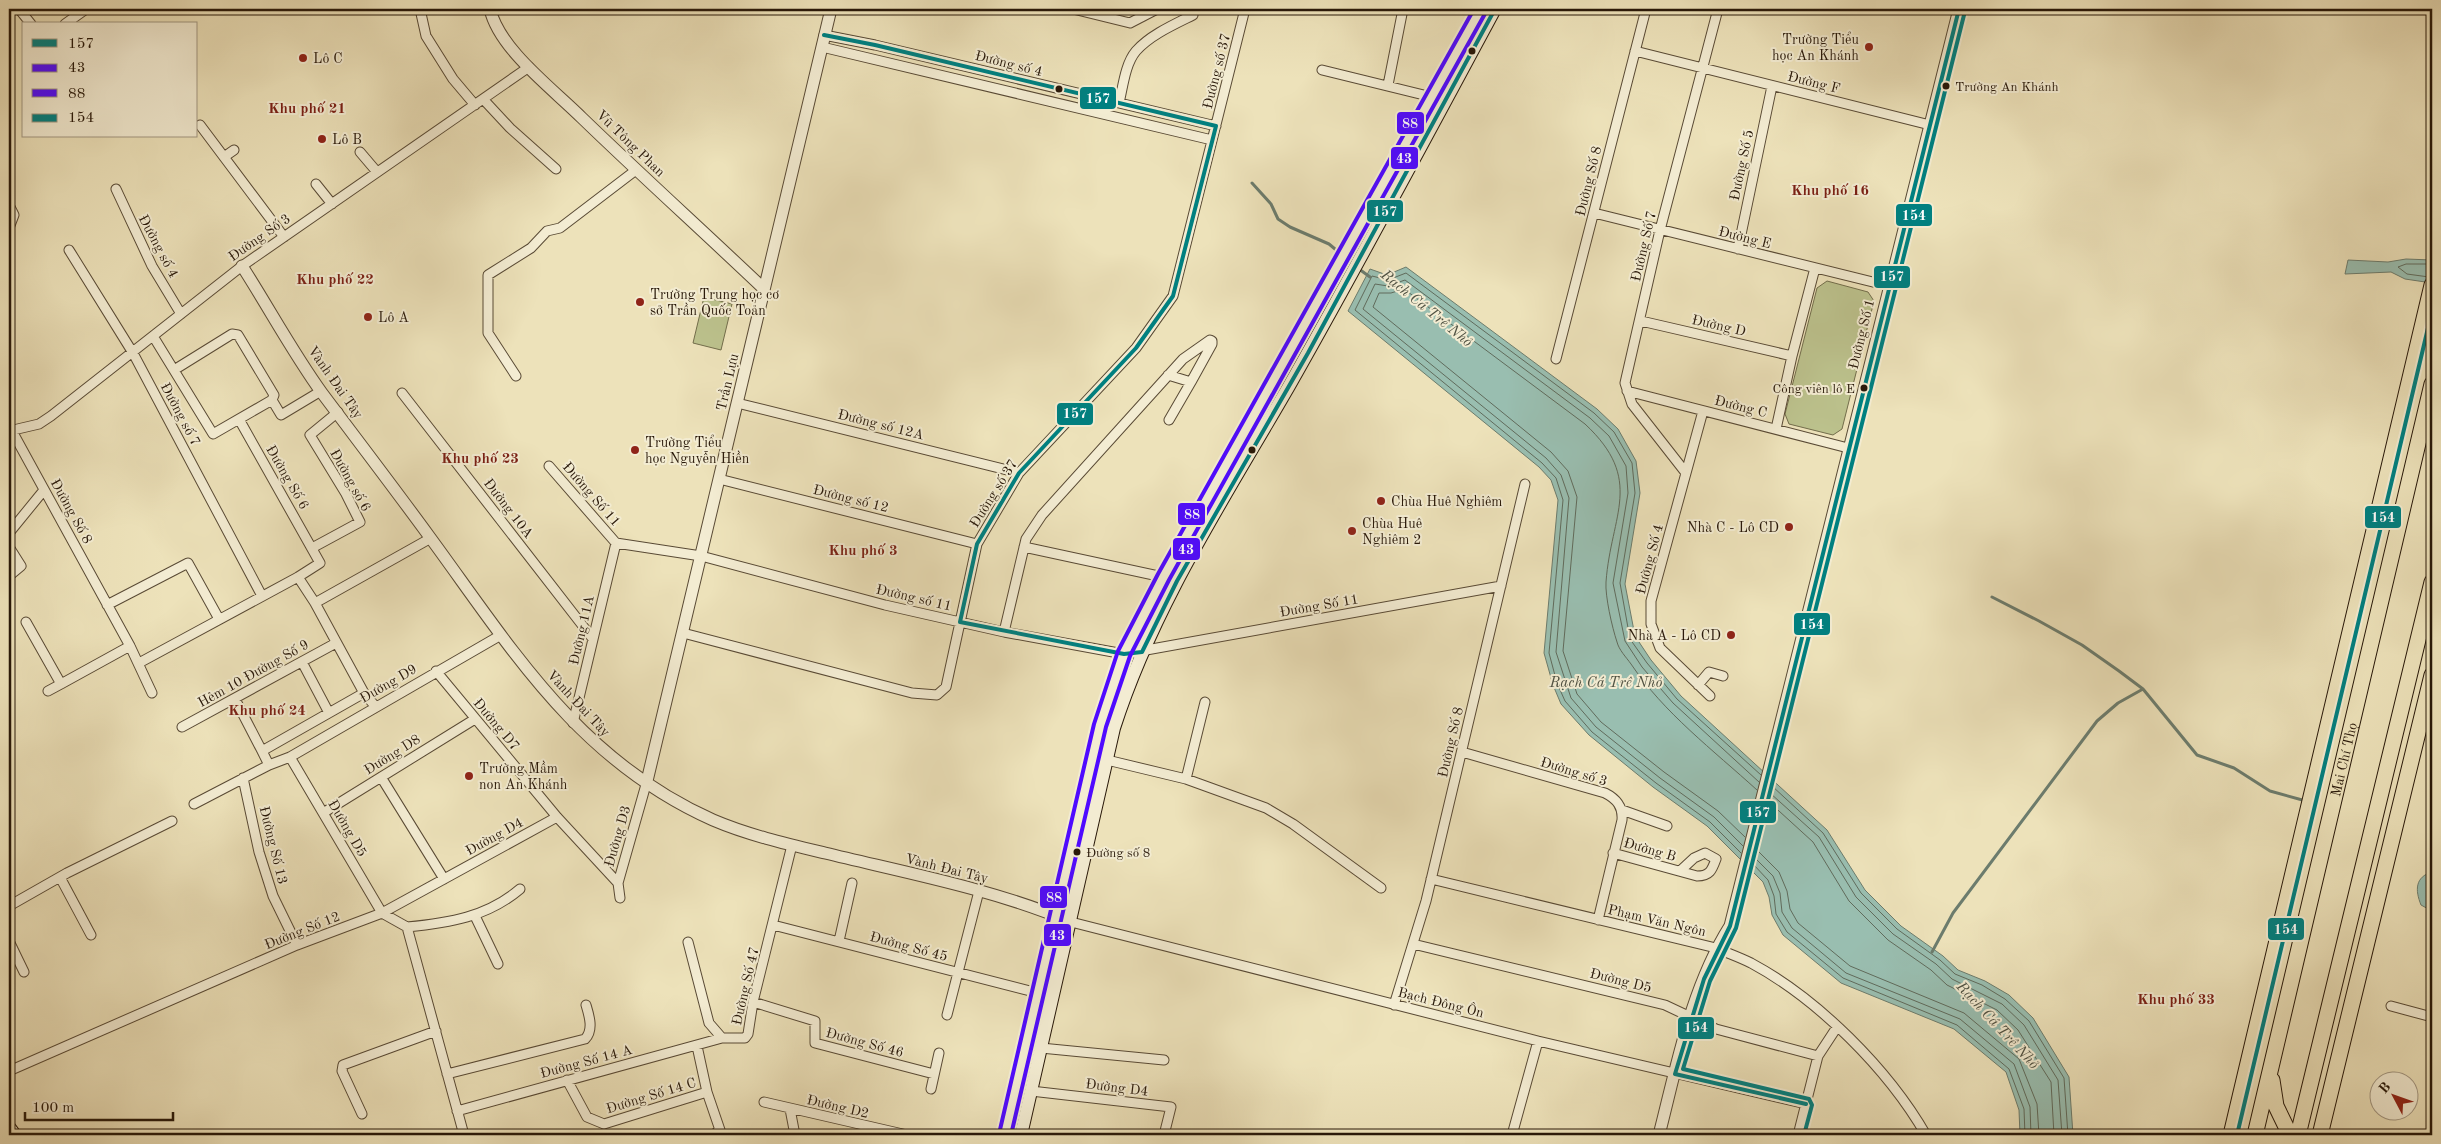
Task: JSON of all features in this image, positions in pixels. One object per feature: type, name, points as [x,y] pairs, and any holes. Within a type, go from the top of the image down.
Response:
[{"type":"main road","points":[[1005,1135],[1100,725],[1124,654],[1163,577],[1481,9]]},
{"type":"main road","points":[[1021,1135],[1107,760],[1124,696],[1142,652],[1176,581],[1308,352],[1495,9]]},
{"type":"main road","name":"Mai Chí Thọ","points":[[2231,1133],[2432,285]]},
{"type":"main road","name":"Mai Chí Thọ","points":[[2255,1135],[2432,384]]},
{"type":"main road","points":[[2298,1135],[2432,582]]},
{"type":"main road","points":[[2320,1135],[2432,675]]},
{"type":"main road","points":[[2271,1068],[2276,1106],[2290,1135]]},
{"type":"main road","points":[[9,1127],[15,1135]]},
{"type":"main road","points":[[2231,1133],[2250,1135]]},
{"type":"street","points":[[19,9],[29,22]]},
{"type":"street","points":[[68,22],[86,9]]},
{"type":"street","points":[[420,9],[426,36],[453,79],[474,105]]},
{"type":"street","name":"Vũ Tông Phan","points":[[490,9],[504,38],[529,67],[764,289]]},
{"type":"street","points":[[824,35],[831,9]]},
{"type":"street","points":[[1073,9],[1130,23],[1157,9]]},
{"type":"street","name":"Đường số 37","points":[[682,633],[912,693],[937,695],[946,687],[977,544],[1018,473],[1136,348],[1173,296],[1245,9]]},
{"type":"street","points":[[1388,86],[1403,9]]},
{"type":"street","name":"Đường Số 8","points":[[1556,359],[1646,9]]},
{"type":"street","name":"Đường Số 7","points":[[1627,391],[1625,383],[1641,321],[1660,230],[1718,9]]},
{"type":"street","name":"Đường Số 1","points":[[1659,1135],[1691,1016],[1716,948],[1730,926],[1959,9]]},
{"type":"street","points":[[1119,103],[1130,64],[1136,51],[1193,14]]},
{"type":"street","name":"Trần Lựu","points":[[647,782],[824,35]]},
{"type":"street","name":"Đường số 4","points":[[824,35],[875,45],[1216,126]]},
{"type":"street","name":"Đường số 4","points":[[822,47],[1212,140]]},
{"type":"street","name":"Đường F","points":[[1635,51],[1930,125]]},
{"type":"street","name":"Đường Số 3","points":[[10,431],[39,424],[133,353],[242,266],[529,67]]},
{"type":"street","points":[[1322,70],[1432,97]]},
{"type":"street","name":"Đường Số 5","points":[[1738,249],[1772,86]]},
{"type":"street","points":[[483,99],[510,128],[556,169]]},
{"type":"street","points":[[200,125],[284,237]]},
{"type":"street","points":[[224,157],[234,150]]},
{"type":"street","points":[[360,152],[377,172]]},
{"type":"street","points":[[516,376],[488,333],[486,325],[489,306],[488,275],[531,248],[547,231],[560,228],[636,170]]},
{"type":"street","points":[[316,184],[332,204]]},
{"type":"street","name":"Đường số 4","points":[[116,189],[152,266],[180,314]]},
{"type":"street","points":[[9,205],[14,214],[9,228]]},
{"type":"street","name":"Đường E","points":[[1594,213],[1889,286]]},
{"type":"street","name":"Đường số 7","points":[[69,250],[133,353],[262,596]]},
{"type":"street","name":"Vành Đai Tây","points":[[242,266],[321,392],[338,412],[501,635],[573,723],[601,750],[665,794],[715,821],[792,845],[979,891],[1071,922]]},
{"type":"street","points":[[1776,428],[1792,356],[1815,268]]},
{"type":"street","name":"Đường D","points":[[1641,321],[1792,356]]},
{"type":"street","points":[[153,336],[213,434],[240,421],[272,400],[274,395],[238,335],[232,334],[174,370]]},
{"type":"street","points":[[1004,632],[1026,539],[1042,515],[1183,359],[1210,340],[1212,344],[1168,420]]},
{"type":"street","points":[[1168,375],[1191,382]]},
{"type":"street","points":[[1627,391],[1632,404],[1686,473]]},
{"type":"street","name":"Đường C","points":[[1627,391],[1848,448]]},
{"type":"street","points":[[272,400],[281,415],[321,392]]},
{"type":"street","name":"Đường 10A","points":[[402,393],[593,639]]},
{"type":"street","name":"Đường số 12A","points":[[737,403],[1018,473]]},
{"type":"street","name":"Đường Số 4","points":[[1703,411],[1651,601],[1651,624],[1660,648],[1710,696]]},
{"type":"street","name":"Đường số 6","points":[[312,548],[360,522],[346,494],[310,435],[338,412]]},
{"type":"street","name":"Đường Số 6","points":[[240,421],[312,548]]},
{"type":"street","name":"Đường Số 8","points":[[10,431],[130,646],[152,693]]},
{"type":"street","name":"Đường Số 11","points":[[549,466],[616,543],[700,556]]},
{"type":"street","name":"Đường số 12","points":[[719,479],[977,544]]},
{"type":"street","name":"Đường Số 8","points":[[1394,1004],[1431,879],[1525,484]]},
{"type":"street","points":[[9,533],[44,490]]},
{"type":"street","points":[[316,603],[431,538]]},
{"type":"street","name":"Đường 11A","points":[[573,723],[616,543]]},
{"type":"street","points":[[1024,546],[1163,577]]},
{"type":"street","points":[[9,547],[21,566],[9,576]]},
{"type":"street","points":[[139,663],[298,578],[320,563],[312,548]]},
{"type":"street","name":"Đường số 11","points":[[700,556],[885,605],[1004,632],[1124,654]]},
{"type":"street","points":[[107,605],[188,563],[219,619]]},
{"type":"street","points":[[298,578],[316,603],[364,693],[376,706]]},
{"type":"street","name":"Đường Số 11","points":[[1124,654],[1500,586]]},
{"type":"street","points":[[26,622],[60,684]]},
{"type":"street","name":"Đường D9","points":[[194,804],[269,765],[290,757],[501,635]]},
{"type":"street","name":"Hẻm 10 Đường Số 9","points":[[182,727],[235,700],[336,643]]},
{"type":"street","points":[[48,691],[130,646]]},
{"type":"street","points":[[302,662],[328,713]]},
{"type":"street","name":"Đường D7","points":[[436,671],[557,817],[618,883]]},
{"type":"street","points":[[1698,685],[1709,672],[1723,676]]},
{"type":"street","points":[[262,751],[364,693]]},
{"type":"street","points":[[235,700],[269,765]]},
{"type":"street","points":[[1186,779],[1205,702]]},
{"type":"street","name":"Đường D8","points":[[323,813],[475,719]]},
{"type":"street","name":"Đường số 3","points":[[1462,752],[1605,793],[1616,800],[1622,810]]},
{"type":"street","name":"Đường D5","points":[[290,757],[382,913]]},
{"type":"street","points":[[1107,760],[1186,779],[1266,808],[1293,824],[1381,888]]},
{"type":"street","points":[[381,777],[444,879]]},
{"type":"street","name":"Đường Số 13","points":[[243,778],[259,852],[273,896],[297,945]]},
{"type":"street","name":"Đường D3","points":[[620,898],[618,883],[647,782]]},
{"type":"street","points":[[1598,920],[1622,820],[1622,810],[1667,826]]},
{"type":"street","name":"Đường D4","points":[[382,913],[557,817]]},
{"type":"street","points":[[9,906],[68,873],[172,821]]},
{"type":"street","name":"Đường Số 47","points":[[688,942],[709,1023],[722,1038],[745,1038],[748,1034],[753,1002],[792,845]]},
{"type":"street","name":"Đường B","points":[[1614,853],[1680,871]]},
{"type":"street","points":[[61,878],[91,935]]},
{"type":"street","name":"Phạm Văn Ngôn","points":[[1431,879],[1716,948],[1751,964],[1815,1008],[1837,1027],[1890,1082],[1926,1135]]},
{"type":"street","points":[[839,941],[852,883]]},
{"type":"street","points":[[382,913],[407,927],[444,924],[475,916],[506,901],[520,889]]},
{"type":"street","points":[[947,1015],[979,891]]},
{"type":"street","name":"Đường Số 12","points":[[9,1071],[297,945],[382,913]]},
{"type":"street","points":[[475,916],[498,964]]},
{"type":"street","name":"Bạch Đông Ôn","points":[[1071,922],[1538,1041],[1806,1104]]},
{"type":"street","name":"Đường Số 45","points":[[773,925],[1038,993]]},
{"type":"street","points":[[407,927],[464,1135]]},
{"type":"street","points":[[9,941],[24,972]]},
{"type":"street","name":"Đường D5","points":[[1413,944],[1664,1005],[1716,1029],[1818,1056]]},
{"type":"street","name":"Đường Số 46","points":[[753,1002],[815,1021],[815,1043],[934,1074]]},
{"type":"street","points":[[447,1074],[585,1039],[588,1036],[590,1025],[586,1005]]},
{"type":"street","points":[[2391,1006],[2432,1017]]},
{"type":"street","points":[[1798,1135],[1818,1056],[1837,1027]]},
{"type":"street","points":[[362,1114],[342,1071],[343,1064],[436,1031]]},
{"type":"street","name":"Đường Số 14 A","points":[[457,1111],[722,1038]]},
{"type":"street","points":[[1512,1135],[1538,1041]]},
{"type":"street","points":[[697,1046],[707,1092],[720,1130],[713,1135]]},
{"type":"street","points":[[1041,1048],[1164,1060]]},
{"type":"street","points":[[931,1089],[939,1053]]},
{"type":"street","name":"Đường Số 14 C","points":[[567,1080],[586,1117],[604,1124],[707,1092]]},
{"type":"street","name":"Đường D4","points":[[1031,1092],[1170,1107],[1164,1135]]},
{"type":"street","name":"Đường D2","points":[[764,1102],[907,1135]]},
{"type":"street","points":[[790,1109],[795,1135]]},
{"type":"green space","points":[[1827,281],[1868,292],[1874,301],[1842,429],[1833,435],[1789,424],[1785,414],[1817,288]]},
{"type":"green space","points":[[704,297],[732,304],[721,350],[693,343]]},
{"type":"water","points":[[2406,259],[2432,260],[2432,283],[2405,279],[2391,272],[2345,274],[2348,260],[2388,262]]},
{"type":"water","name":"Rạch Cá Trê Nhỏ","points":[[1406,267],[1597,409],[1618,429],[1636,461],[1640,493],[1625,584],[1635,636],[1651,660],[1681,696],[1827,830],[1865,890],[1901,926],[1943,956],[1958,970],[1985,981],[2009,995],[2033,1018],[2069,1077],[2073,1135],[2020,1135],[2019,1110],[2006,1072],[1954,1029],[1841,983],[1783,935],[1772,915],[1769,897],[1763,882],[1707,826],[1653,787],[1589,735],[1561,704],[1553,685],[1544,653],[1558,500],[1551,480],[1539,467],[1348,311],[1370,269],[1387,275]]},
{"type":"water","points":[[2432,872],[2432,911],[2421,905],[2417,889],[2422,877]]},
{"type":"waterway","name":"Rạch Cá Trê Nhỏ","points":[[1252,183],[1271,204],[1278,219],[1290,227],[1329,244],[1341,254]]},
{"type":"waterway","name":"Rạch Cá Trê Nhỏ","points":[[1359,269],[1370,277]]},
{"type":"waterway","points":[[1992,597],[2082,645],[2143,689],[2197,755],[2234,768],[2270,791],[2306,801]]},
{"type":"waterway","points":[[1932,952],[1953,913],[2097,721],[2118,703],[2143,689]]},
{"type":"transit line","name":"88","points":[[999,1134],[1094,724],[1118,651],[1158,574],[1474,9]]},
{"type":"transit line","name":"157","points":[[960,622],[1124,654],[1142,652],[1177,581],[1308,353],[1495,9]]},
{"type":"transit line","name":"157","points":[[1675,1074],[1704,979],[1730,926],[1959,9]]},
{"type":"transit line","name":"154","points":[[1804,1135],[1812,1105],[1809,1099],[1683,1069],[1710,981],[1736,928],[1965,11]]},
{"type":"transit line","name":"43","points":[[1011,1135],[1106,727],[1130,656],[1169,580],[1486,12]]},
{"type":"transit line","name":"157","points":[[824,35],[875,45],[1216,126],[1173,296],[1136,348],[1019,473],[977,544],[960,622]]},
{"type":"transit line","name":"154","points":[[2237,1135],[2432,311]]},
{"type":"transit line","name":"157","points":[[1675,1074],[1806,1104]]},
{"type":"place","name":"Trường Tiểu học An Khánh","points":[[1869,47]]},
{"type":"place","name":"Lô C","points":[[303,58]]},
{"type":"place","name":"Trường An Khánh","points":[[1946,86]]},
{"type":"place","name":"Lô B","points":[[322,139]]},
{"type":"place","name":"Trường Trung học cơ sở Trần Quốc Toản","points":[[640,302]]},
{"type":"place","name":"Lô A","points":[[368,317]]},
{"type":"place","name":"Công viên lô E","points":[[1864,388]]},
{"type":"place","name":"Trường Tiểu học Nguyễn Hiền","points":[[635,450]]},
{"type":"place","name":"Chùa Huê Nghiêm","points":[[1381,501]]},
{"type":"place","name":"Nhà C - Lô CD","points":[[1789,527]]},
{"type":"place","name":"Chùa Huê Nghiêm 2","points":[[1352,531]]},
{"type":"place","name":"Nhà A - Lô CD","points":[[1731,635]]},
{"type":"place","name":"Trường Mầm non An Khánh","points":[[469,776]]},
{"type":"place","name":"Đường số 8","points":[[1077,852]]},
{"type":"district","name":"Khu phố 21","points":[[307,108]]},
{"type":"district","name":"Khu phố 16","points":[[1830,190]]},
{"type":"district","name":"Khu phố 22","points":[[335,279]]},
{"type":"district","name":"Khu phố 23","points":[[480,458]]},
{"type":"district","name":"Khu phố 3","points":[[863,550]]},
{"type":"district","name":"Khu phố 24","points":[[267,710]]},
{"type":"district","name":"Khu phố 33","points":[[2176,999]]}]
